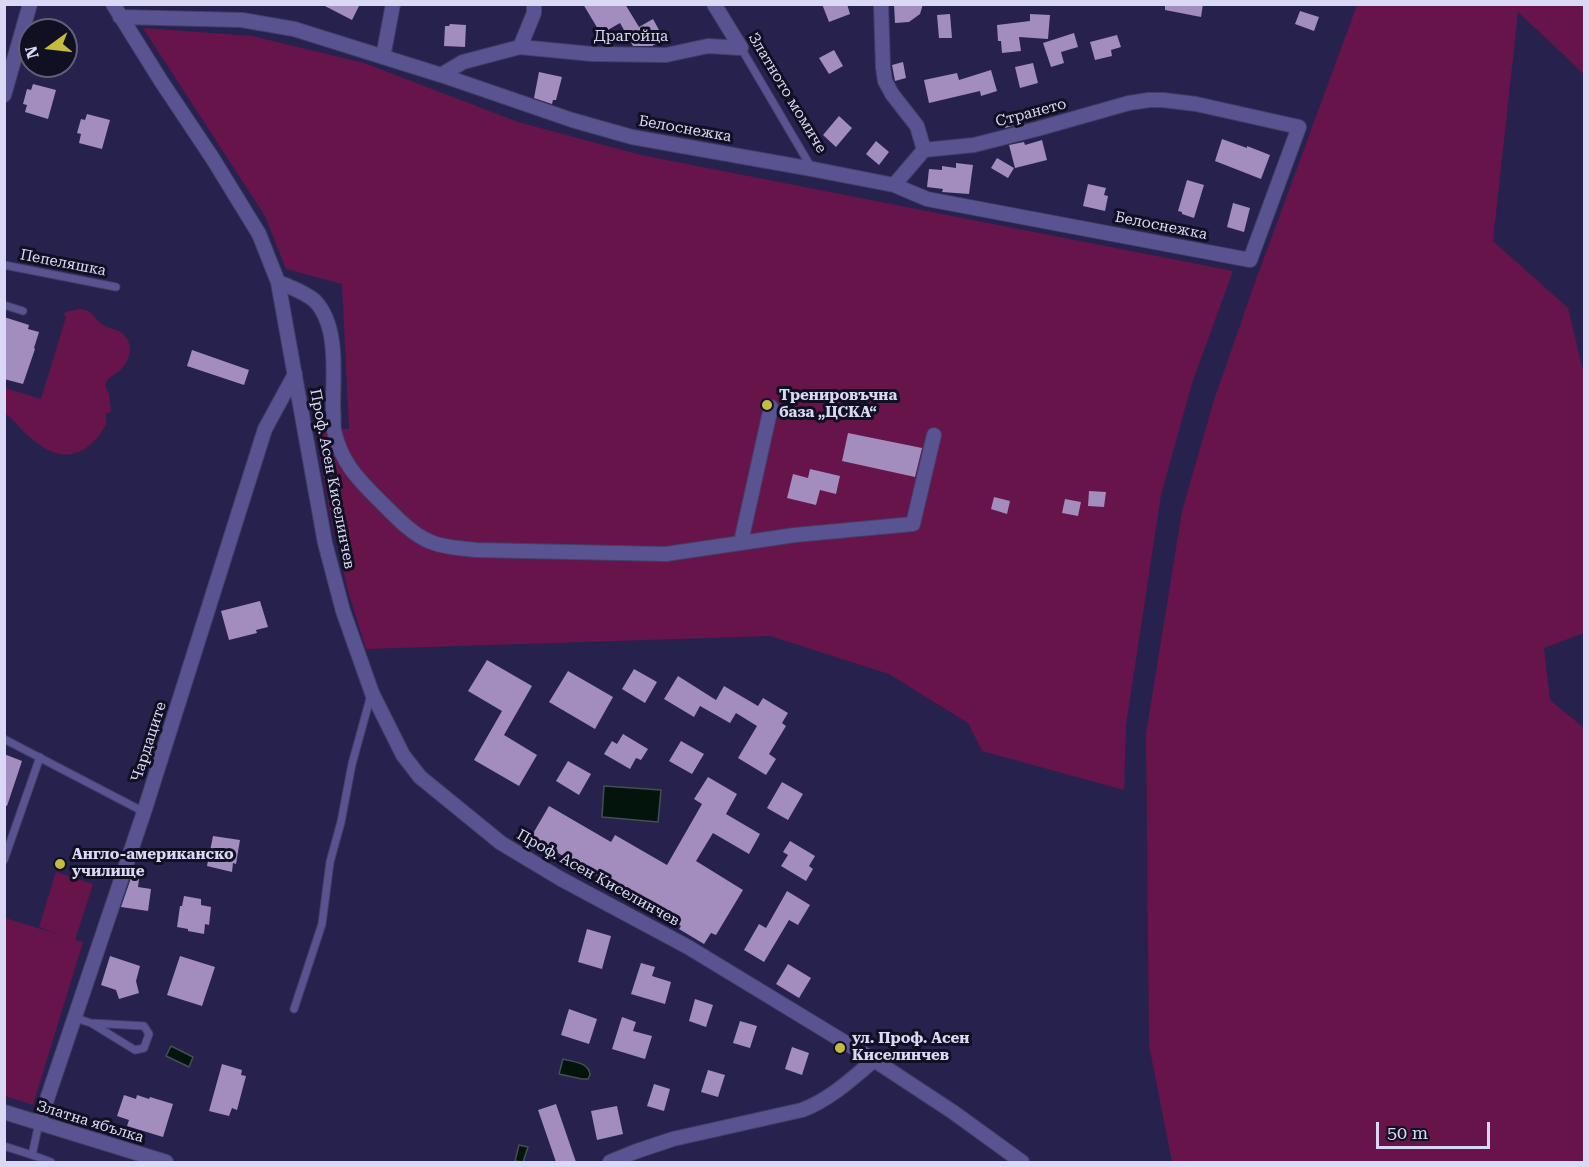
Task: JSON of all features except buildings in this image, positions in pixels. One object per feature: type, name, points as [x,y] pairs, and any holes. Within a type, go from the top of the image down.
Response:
[{"type":"street","points":[[4,95],[30,4]]},
{"type":"street","points":[[383,57],[393,4]]},
{"type":"street","points":[[441,75],[463,62],[520,47],[534,13],[534,4]]},
{"type":"street","name":"Златното момиче","points":[[714,4],[741,48]]},
{"type":"street","points":[[881,4],[885,81],[916,126],[924,150],[894,185]]},
{"type":"street","name":"Белоснежка","points":[[117,11],[242,20],[294,29],[441,75],[572,120],[632,137],[894,185],[927,200],[1251,260]]},
{"type":"street","name":"Проф. Асен Киселинчев","points":[[117,11],[259,234],[278,282],[325,543],[343,611],[372,693],[403,755],[420,777],[501,843],[561,879],[688,946],[874,1060],[953,1112],[1022,1162]]},
{"type":"street","name":"Драгойца","points":[[520,47],[592,54],[666,55],[708,46],[741,48]]},
{"type":"street","name":"Странето","points":[[924,150],[974,145],[1128,103],[1149,100],[1196,104],[1299,127],[1251,260]]},
{"type":"street","points":[[278,282],[305,294],[314,301],[326,319],[333,348],[334,429],[345,462],[355,476],[409,528],[431,542],[451,547],[476,550],[666,554],[741,542],[914,524],[934,435]]},
{"type":"street","name":"Чардаците","points":[[39,1123],[144,812],[265,429],[295,374]]},
{"type":"street","points":[[741,542],[771,407]]},
{"type":"street","points":[[610,1162],[673,1139],[816,1105],[874,1060]]},
{"type":"street","name":"Златна ябълка","points":[[4,1112],[166,1162]]},
{"type":"lane","name":"Златното момиче","points":[[741,48],[812,169]]},
{"type":"lane","name":"Пепеляшка","points":[[4,266],[116,287]]},
{"type":"lane","points":[[4,305],[22,311]]},
{"type":"lane","points":[[294,1009],[322,924],[330,862],[352,764],[372,693]]},
{"type":"lane","points":[[4,739],[144,812]]},
{"type":"lane","points":[[4,860],[40,757]]},
{"type":"lane","points":[[75,1018],[91,1023],[144,1026],[149,1034],[144,1048],[135,1050],[91,1023]]},
{"type":"lane","points":[[32,1155],[39,1123]]},
{"type":"lane","points":[[4,1146],[51,1162]]},
{"type":"shaded area","points":[[1357,5],[1584,5],[1584,74],[1518,12],[1493,241],[1568,308],[1584,375],[1584,633],[1544,648],[1550,700],[1584,728],[1584,1162],[1172,1162],[1149,1045],[1146,734],[1182,511],[1214,400]]},
{"type":"shaded area","name":"Тренировъчна база „ЦСКА“","points":[[143,28],[252,36],[364,63],[518,122],[641,155],[1233,271],[1192,383],[1161,495],[1126,725],[1124,790],[982,751],[968,723],[889,674],[770,636],[366,649],[348,591],[329,508],[315,428],[349,429],[342,284],[286,269],[265,216]]},
{"type":"shaded area","points":[[80,309],[91,313],[103,325],[122,333],[130,349],[125,364],[107,380],[105,386],[109,394],[111,411],[106,414],[107,423],[97,438],[81,451],[72,454],[55,453],[40,445],[5,414],[5,388],[41,399],[66,317],[65,312]]},
{"type":"shaded area","points":[[604,786],[661,790],[658,822],[602,817]]},
{"type":"shaded area","points":[[56,872],[93,884],[75,940],[83,942],[33,1105],[5,1096],[5,918],[57,934],[39,927]]},
{"type":"shaded area","points":[[171,1046],[193,1057],[189,1067],[166,1056]]},
{"type":"shaded area","points":[[563,1059],[587,1067],[590,1075],[588,1079],[559,1074]]},
{"type":"shaded area","points":[[519,1145],[528,1147],[523,1162],[515,1161]]},
{"type":"place","name":"Тренировъчна база „ЦСКА“","points":[[767,405]]},
{"type":"place","name":"Англо-американско училище","points":[[60,864]]},
{"type":"place","name":"ул. Проф. Асен Киселинчев","points":[[840,1048]]}]
